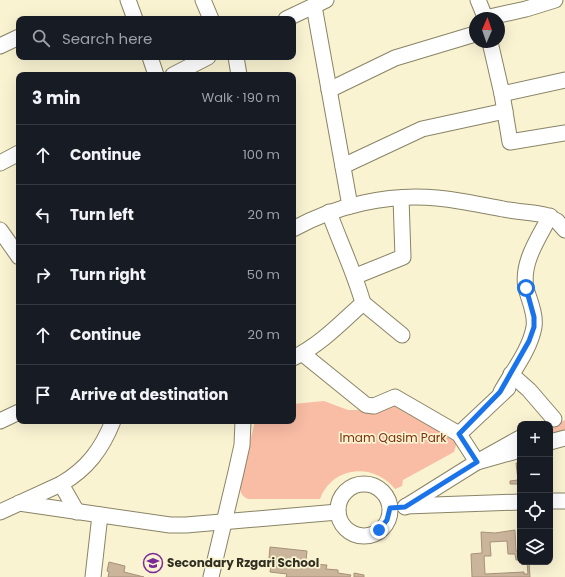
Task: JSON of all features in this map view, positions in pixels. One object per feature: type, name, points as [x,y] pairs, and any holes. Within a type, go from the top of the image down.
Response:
[{"type":"street","points":[[128,0],[135,16]]},
{"type":"street","points":[[203,0],[210,16]]},
{"type":"street","points":[[478,0],[483,12]]},
{"type":"street","points":[[505,14],[555,0]]},
{"type":"street","points":[[292,16],[320,3],[329,90],[344,166],[350,206]]},
{"type":"street","points":[[329,90],[394,58],[469,36]]},
{"type":"street","points":[[0,46],[16,38]]},
{"type":"street","points":[[491,48],[502,94],[510,142],[565,133]]},
{"type":"street","points":[[151,60],[155,72]]},
{"type":"street","points":[[179,72],[202,60]]},
{"type":"street","points":[[236,60],[238,72]]},
{"type":"street","points":[[502,94],[565,80]]},
{"type":"street","points":[[344,166],[422,129],[505,111]]},
{"type":"street","points":[[0,163],[16,155]]},
{"type":"street","points":[[356,276],[403,257],[401,198]]},
{"type":"street","points":[[296,228],[329,212],[350,206],[401,198],[442,198],[550,216],[565,230]]},
{"type":"street","points":[[329,212],[344,251],[356,276],[363,303],[402,335]]},
{"type":"street","points":[[459,434],[514,378],[534,327],[534,317],[525,282],[526,268],[550,216]]},
{"type":"street","points":[[0,230],[16,252]]},
{"type":"street","points":[[363,303],[298,356],[330,377],[366,405],[374,406],[395,397],[459,434],[477,462]]},
{"type":"street","points":[[514,378],[529,390],[555,419]]},
{"type":"street","points":[[0,421],[16,413]]},
{"type":"street","points":[[0,512],[61,484],[76,475],[94,457],[105,440],[112,424]]},
{"type":"street","points":[[211,577],[242,445],[243,424]]},
{"type":"street","points":[[553,441],[565,438]]},
{"type":"street","points":[[405,507],[477,462],[517,440]]},
{"type":"street","points":[[477,462],[517,451]]},
{"type":"street","points":[[61,484],[77,512]]},
{"type":"street","points":[[363,484],[372,485],[383,492],[390,508],[389,516],[385,524],[375,533],[367,535],[358,535],[347,530],[342,523],[338,512],[338,504],[344,493],[354,486],[363,484]]},
{"type":"street","points":[[553,501],[565,501]]},
{"type":"street","points":[[390,508],[517,502]]},
{"type":"street","points":[[19,504],[170,525],[338,512]]},
{"type":"street","points":[[93,577],[100,515]]},
{"type":"green space","name":"Imam Qasim Park","points":[[387,392],[400,396],[457,442],[454,452],[403,480],[402,486],[395,489],[386,480],[376,475],[365,472],[354,472],[343,474],[334,480],[326,488],[320,499],[248,499],[242,495],[240,484],[254,424],[296,424],[296,404],[324,401],[348,410],[363,410],[372,401]]},
{"type":"green space","points":[[565,420],[565,433],[553,437],[553,426]]},
{"type":"building","points":[[517,480],[517,484],[510,484],[510,481]]},
{"type":"building","points":[[515,530],[517,560],[515,554],[508,554],[507,541],[490,542],[491,556],[484,556],[485,574],[524,572],[524,574],[528,574],[527,565],[529,565],[530,577],[472,577],[471,554],[482,553],[481,532],[495,533]]},
{"type":"building","points":[[270,547],[307,551],[306,560],[301,559],[301,565],[327,565],[326,569],[338,570],[338,573],[351,575],[350,577],[286,577],[287,574],[270,572],[272,558],[269,558]]},
{"type":"building","points":[[109,562],[125,566],[124,572],[144,577],[108,577],[109,572],[107,571]]},
{"type":"building","points":[[354,573],[364,575],[364,577],[354,577]]},
{"type":"place","name":"Secondary Rzgari School","points":[[153,563]]},
{"type":"route","points":[[379,530],[385,524],[389,516],[390,508],[405,507],[477,462],[459,434],[500,392],[525,351],[535,322],[526,288]]}]
